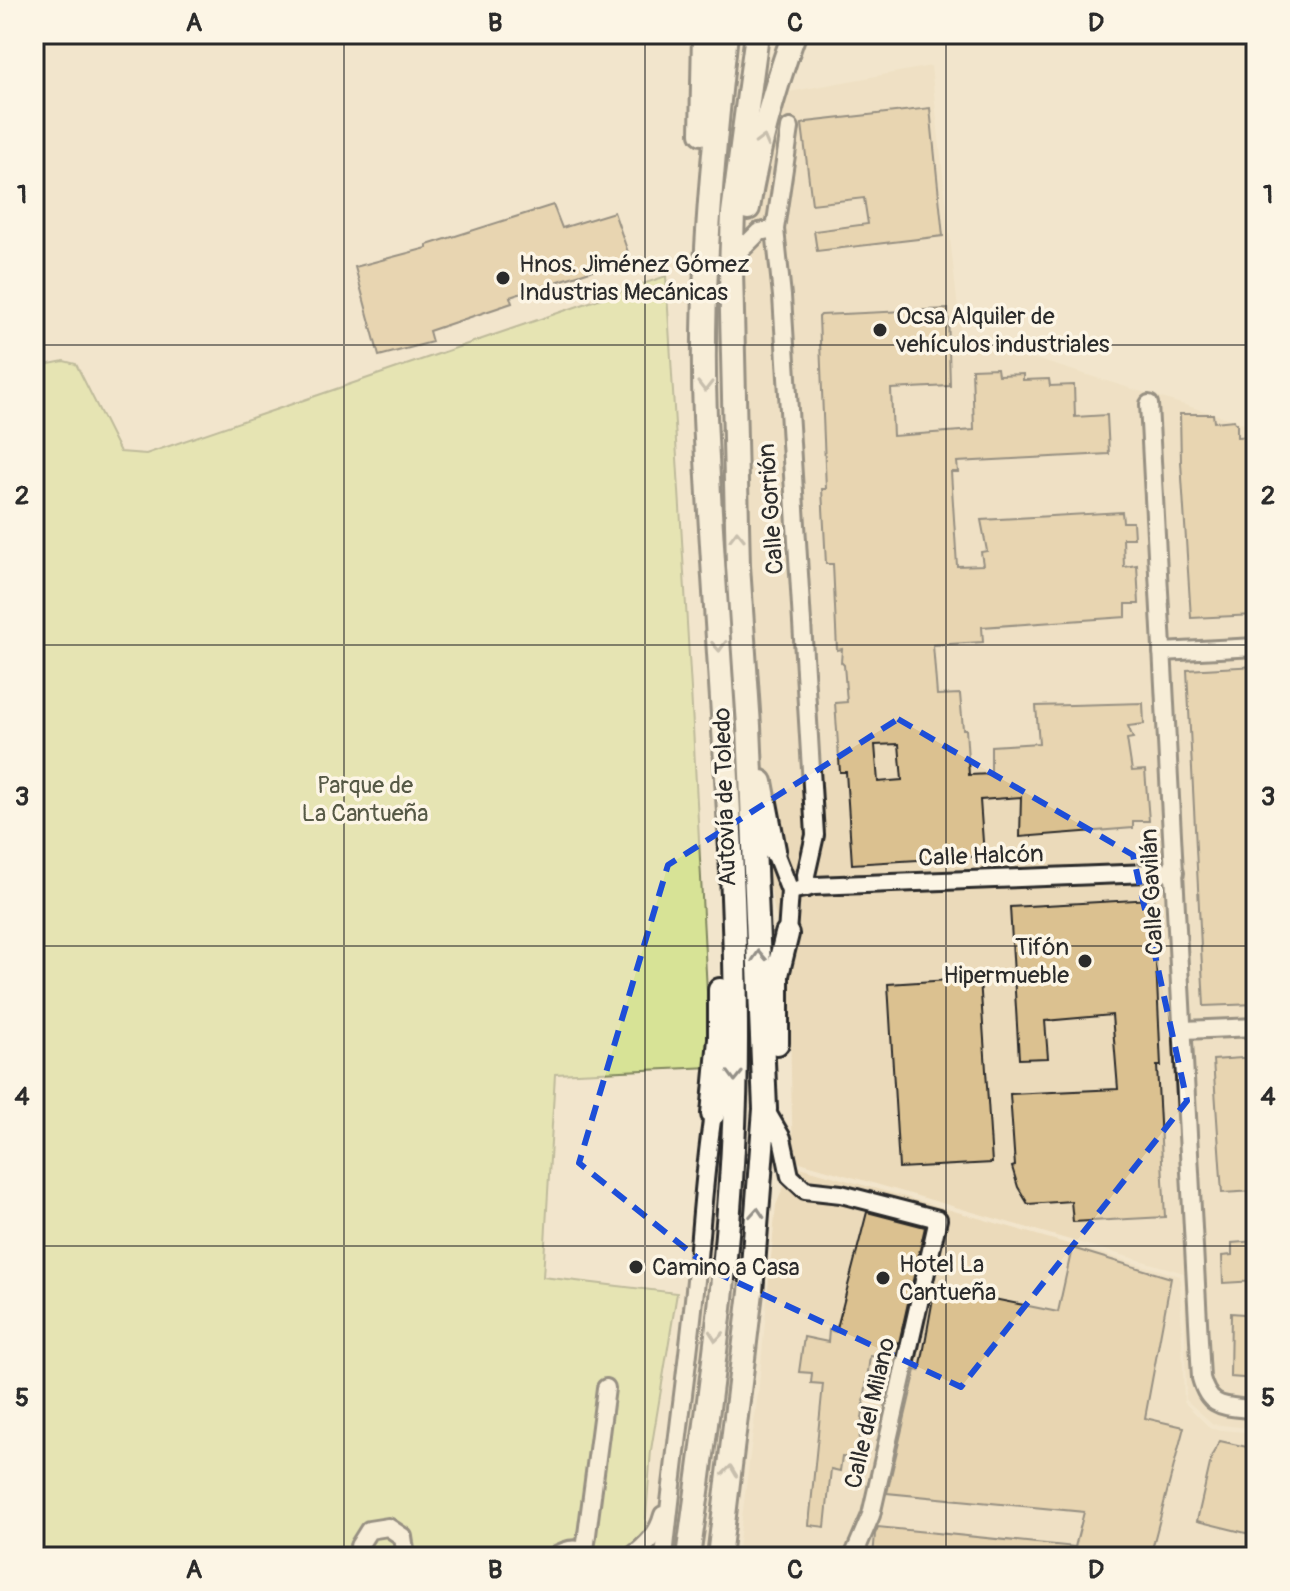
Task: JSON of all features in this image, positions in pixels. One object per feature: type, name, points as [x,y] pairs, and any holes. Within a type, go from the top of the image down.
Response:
[{"type":"highway","points":[[704,34],[704,308]]},
{"type":"highway","name":"Autovía de Toledo","points":[[688,1557],[709,1407],[732,1179],[736,1038],[730,859],[705,415],[704,308],[714,142],[726,34]]},
{"type":"highway","name":"Autovía de Toledo","points":[[721,1554],[751,1292],[765,1099],[749,726],[738,566],[731,270],[733,213],[757,34]]},
{"type":"highway","points":[[731,270],[742,249],[752,182],[783,63],[794,34]]},
{"type":"highway","points":[[749,726],[774,850]]},
{"type":"highway","points":[[713,1114],[720,1039],[719,907],[730,859]]},
{"type":"highway","points":[[765,1099],[777,1059],[777,975],[787,934]]},
{"type":"street","name":"Calle Gorrión","points":[[787,934],[815,835],[782,296],[775,229],[790,128]]},
{"type":"street","points":[[742,249],[759,232],[775,229]]},
{"type":"street","name":"Calle Gavilán","points":[[1149,404],[1201,1378],[1206,1395],[1216,1404],[1256,1410]]},
{"type":"street","points":[[1162,652],[1256,647]]},
{"type":"street","points":[[774,850],[798,889]]},
{"type":"street","name":"Calle Halcón","points":[[798,889],[1175,872]]},
{"type":"street","points":[[1184,1030],[1256,1027]]},
{"type":"street","name":"Calle del Milano","points":[[765,1099],[782,1138],[790,1176],[805,1190],[841,1194],[938,1219],[871,1515],[853,1557]]},
{"type":"street","points":[[664,1557],[695,1290],[705,1162],[713,1114]]},
{"type":"street","points":[[554,1557],[574,1549],[589,1554],[606,1388]]},
{"type":"street","points":[[631,1557],[646,1545],[659,1528],[671,1486]]},
{"type":"street","points":[[361,1557],[359,1546],[369,1530],[388,1527],[403,1537],[410,1556]]},
{"type":"highlighted area","points":[[898,719],[1133,855],[1187,1101],[961,1387],[715,1272],[579,1163],[668,865]]},
{"type":"shaded area","points":[[931,66],[961,336],[1256,427],[1256,1429],[1213,1424],[1186,1400],[1184,1273],[793,1160],[789,986],[765,861],[738,291],[783,93]]},
{"type":"shaded area","points":[[793,1165],[1180,1276],[1184,1402],[1211,1429],[1256,1433],[1256,1557],[737,1557],[759,1385],[776,1205]]},
{"type":"green space","name":"Parque de La Cantueña","points":[[666,276],[711,1067],[555,1074],[543,1277],[677,1293],[651,1450],[643,1557],[34,1557],[34,367],[64,361],[76,364],[120,452],[146,454]]},
{"type":"building","points":[[930,108],[943,236],[817,251],[814,231],[868,224],[864,198],[812,204],[802,124]]},
{"type":"building","name":"Hnos. Jiménez Gómez Industrias Mecánicas","points":[[553,205],[562,228],[614,212],[630,258],[510,297],[512,303],[429,331],[432,342],[379,356],[355,267],[427,248],[427,245]]},
{"type":"building","points":[[948,309],[950,386],[891,389],[893,436],[974,430],[972,369],[997,368],[998,375],[1023,374],[1023,380],[1049,379],[1050,386],[1074,385],[1075,417],[1107,415],[1109,454],[957,462],[958,472],[951,472],[957,566],[983,565],[981,552],[987,551],[981,520],[1122,512],[1123,522],[1133,522],[1134,538],[1123,538],[1124,567],[1137,565],[1139,604],[1126,604],[1126,617],[982,627],[983,642],[933,645],[937,695],[960,694],[969,775],[991,774],[991,746],[1039,743],[1036,706],[1143,703],[1144,724],[1128,726],[1133,738],[1127,739],[1132,771],[1145,770],[1149,821],[1133,821],[1133,828],[1020,837],[1021,797],[980,800],[984,856],[852,864],[846,772],[840,772],[835,703],[847,702],[844,665],[841,662],[842,649],[837,650],[833,564],[826,564],[822,489],[826,489],[821,315]],"holes":[[[899,744],[902,780],[878,782],[875,745]]]},
{"type":"building","points":[[1180,414],[1213,414],[1214,422],[1234,420],[1237,423],[1237,437],[1256,436],[1256,615],[1191,618]]},
{"type":"building","points":[[1256,666],[1256,1004],[1204,1006],[1187,670]]},
{"type":"building","points":[[1153,899],[1165,1217],[1073,1222],[1071,1201],[1028,1204],[1018,1187],[1012,1167],[1015,1166],[1010,1094],[1118,1089],[1112,1015],[1045,1021],[1048,1058],[1019,1059],[1010,907]]},
{"type":"building","points":[[980,978],[992,1163],[899,1168],[888,984]]},
{"type":"building","points":[[1256,1057],[1256,1191],[1222,1193],[1213,1060]]},
{"type":"building","points":[[867,1212],[925,1227],[899,1343],[896,1342],[891,1358],[870,1356],[857,1458],[842,1457],[840,1471],[831,1469],[825,1527],[809,1525],[823,1384],[811,1383],[812,1373],[799,1372],[804,1337],[828,1342],[829,1330],[836,1332]]},
{"type":"building","points":[[1256,1241],[1256,1281],[1223,1283],[1222,1256],[1232,1255],[1232,1243]]},
{"type":"building","points":[[1072,1248],[1171,1278],[1145,1418],[1184,1427],[1150,1557],[873,1557],[878,1527],[1075,1547],[1084,1512],[887,1493],[916,1370],[920,1371],[935,1287],[1058,1312]]},
{"type":"building","points":[[1231,1313],[1256,1315],[1256,1379],[1230,1377]]},
{"type":"building","points":[[1220,1441],[1256,1449],[1254,1535],[1197,1521],[1212,1455]]},
{"type":"place","name":"Hnos. Jiménez Gómez Industrias Mecánicas","points":[[503,278]]},
{"type":"place","name":"Ocsa Alquiler de vehículos industriales","points":[[880,330]]},
{"type":"place","name":"Tifón Hipermueble","points":[[1085,961]]},
{"type":"place","name":"Camino a Casa","points":[[636,1267]]},
{"type":"place","name":"Hotel La Cantueña","points":[[883,1278]]}]
